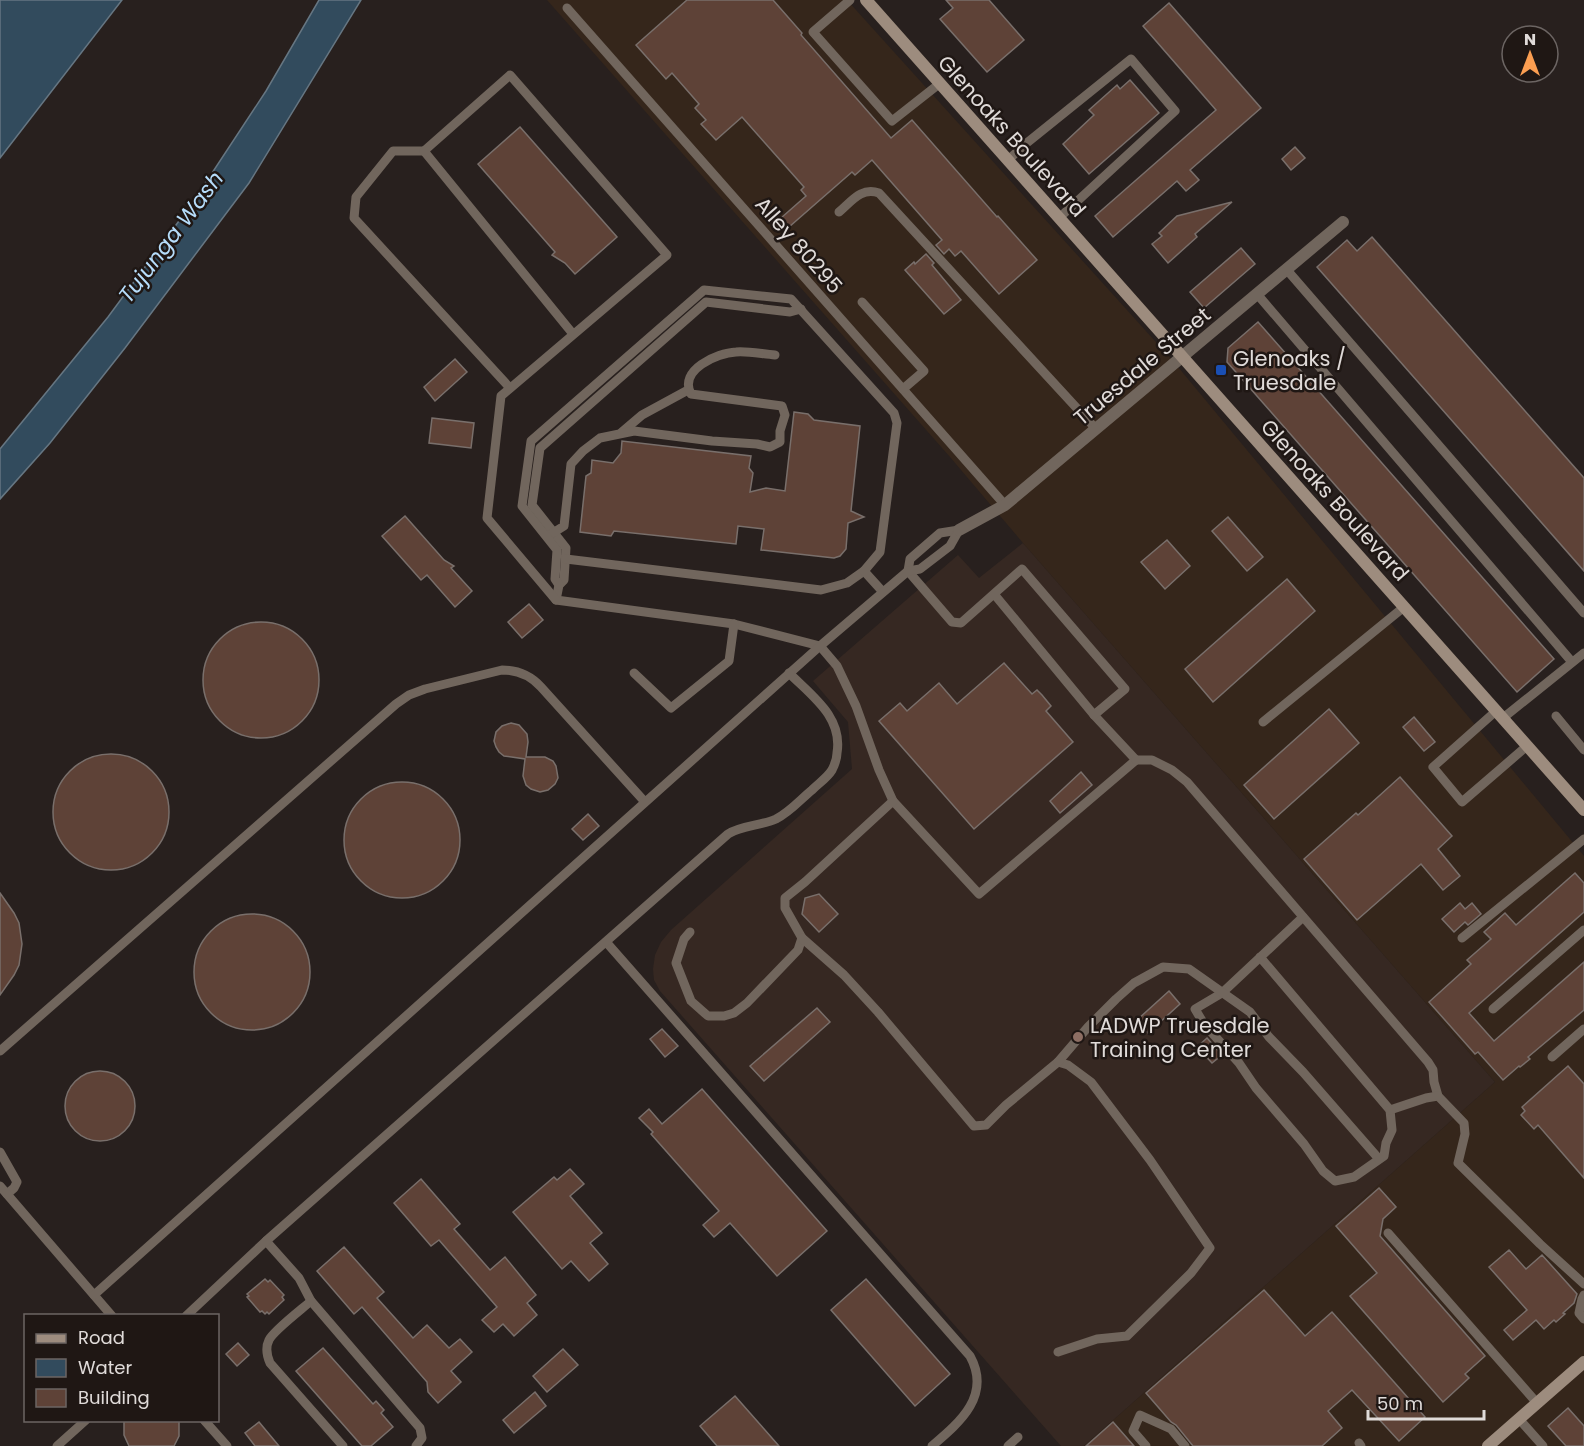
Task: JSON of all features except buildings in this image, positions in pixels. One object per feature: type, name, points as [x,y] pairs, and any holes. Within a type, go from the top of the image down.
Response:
[{"type":"main road","name":"Glenoaks Boulevard","points":[[866,0],[1527,746],[1580,796],[1584,810]]},
{"type":"main road","points":[[1488,1446],[1584,1362]]},
{"type":"street","name":"Truesdale Street","points":[[958,530],[1005,505],[1343,222]]},
{"type":"lane","points":[[850,0],[813,32],[892,121],[939,84]]},
{"type":"lane","name":"Alley 80295","points":[[567,8],[1005,505]]},
{"type":"lane","points":[[1008,160],[1131,59],[1175,111],[1059,218]]},
{"type":"lane","points":[[510,388],[354,218],[356,197],[393,151],[424,152],[510,75],[668,255],[501,396],[487,518],[556,600],[734,624],[820,646],[837,666],[856,706],[893,801],[979,894],[1136,760],[1152,760],[1172,770],[1187,782],[1428,1062],[1433,1070],[1438,1096],[1464,1123],[1465,1134],[1458,1163],[1539,1244],[1584,1284]]},
{"type":"lane","points":[[424,152],[573,334]]},
{"type":"lane","points":[[839,212],[862,193],[871,190],[879,193],[1096,429]]},
{"type":"lane","points":[[1287,270],[1584,613]]},
{"type":"lane","points":[[556,600],[559,585],[564,580],[566,548],[522,506],[531,441],[704,290],[791,299],[894,413],[897,423],[880,552],[864,571],[847,583],[821,590],[566,559]]},
{"type":"lane","points":[[1257,294],[1572,662]]},
{"type":"lane","points":[[862,302],[924,371],[903,389]]},
{"type":"lane","points":[[550,534],[564,525],[571,464],[600,438],[634,431],[770,447],[780,442],[780,431],[785,415],[782,406],[691,394],[688,390],[688,380],[693,371],[719,354],[737,351],[775,355]]},
{"type":"lane","points":[[620,434],[642,415],[688,390]]},
{"type":"lane","points":[[908,571],[910,559],[940,533],[958,530]]},
{"type":"lane","points":[[94,1295],[820,646],[908,571],[920,569],[950,546],[958,530]]},
{"type":"lane","points":[[550,534],[557,550],[555,579],[559,585]]},
{"type":"lane","points":[[908,571],[952,622],[961,623],[1022,569],[1125,689],[1094,715]]},
{"type":"lane","points":[[864,571],[883,592]]},
{"type":"lane","points":[[994,594],[1094,715],[1136,760]]},
{"type":"lane","points":[[1263,722],[1404,606]]},
{"type":"lane","points":[[634,673],[671,708],[729,661],[734,624]]},
{"type":"lane","points":[[1527,746],[1462,802],[1433,767],[1499,714],[1584,653]]},
{"type":"lane","points":[[0,1051],[396,704],[418,691],[502,670],[513,671],[531,678],[645,802]]},
{"type":"lane","points":[[188,1314],[266,1241],[728,834],[780,817],[825,778],[833,768],[838,748],[836,726],[827,712],[789,674]]},
{"type":"lane","points":[[1556,716],[1584,750]]},
{"type":"lane","points":[[893,801],[785,898],[785,908],[802,938],[844,975],[878,1011],[974,1126],[986,1125],[1006,1104],[1058,1062],[1116,999],[1134,983],[1163,967],[1189,969],[1250,1012],[1269,1037],[1303,1072],[1379,1159]]},
{"type":"lane","points":[[1462,938],[1584,839]]},
{"type":"lane","points":[[1260,957],[1390,1110],[1392,1130],[1386,1143],[1384,1156],[1354,1177],[1335,1181],[1323,1171],[1304,1144],[1256,1088],[1239,1063],[1204,1024],[1195,1009],[1222,993],[1260,957],[1303,917]]},
{"type":"lane","points":[[1493,1009],[1584,930]]},
{"type":"lane","points":[[690,932],[684,939],[675,963],[691,1001],[708,1016],[724,1016],[747,1003],[798,950],[802,938]]},
{"type":"lane","points":[[607,942],[970,1356],[976,1376],[971,1404],[960,1422],[932,1446]]},
{"type":"lane","points":[[1552,1058],[1584,1029]]},
{"type":"lane","points":[[1058,1062],[1068,1065],[1091,1082],[1150,1160],[1210,1248],[1191,1273],[1127,1336],[1097,1339],[1058,1352]]},
{"type":"lane","points":[[1390,1110],[1438,1096]]},
{"type":"lane","points":[[0,1152],[17,1182],[7,1194]]},
{"type":"lane","points":[[0,1186],[110,1314]]},
{"type":"lane","points":[[1388,1233],[1537,1403]]},
{"type":"lane","points":[[266,1241],[299,1278],[311,1301],[420,1428],[422,1438],[417,1446]]},
{"type":"lane","points":[[1584,1295],[1579,1312],[1584,1319]]},
{"type":"lane","points":[[311,1301],[271,1336],[267,1354],[270,1363],[343,1446]]},
{"type":"lane","points":[[1146,1446],[1133,1431],[1140,1415],[1171,1429],[1185,1446]]},
{"type":"lane","points":[[1519,1419],[1543,1446]]},
{"type":"lane","points":[[57,1446],[84,1422]]},
{"type":"lane","points":[[206,1422],[227,1446]]},
{"type":"lane","points":[[1008,1446],[1018,1437]]},
{"type":"shaded area","points":[[547,0],[847,0],[1173,361],[1584,856],[1584,1446],[1084,1446],[1495,1082],[950,457]]},
{"type":"shaded area","name":"LADWP Truesdale Training Center","points":[[1023,543],[1495,1082],[1084,1446],[1061,1446],[660,991],[654,980],[653,969],[655,955],[661,942],[671,930],[852,769],[848,722],[813,681],[958,555],[979,578]]},
{"type":"water","points":[[0,0],[122,0],[0,158]]},
{"type":"water","name":"Tujunga Wash","points":[[319,0],[361,0],[249,183],[125,348],[50,443],[0,499],[0,449],[108,317],[193,202],[266,91]]},
{"type":"place","name":"Glenoaks / Truesdale","points":[[1221,370]]},
{"type":"place","name":"LADWP Truesdale Training Center","points":[[1078,1037]]}]
